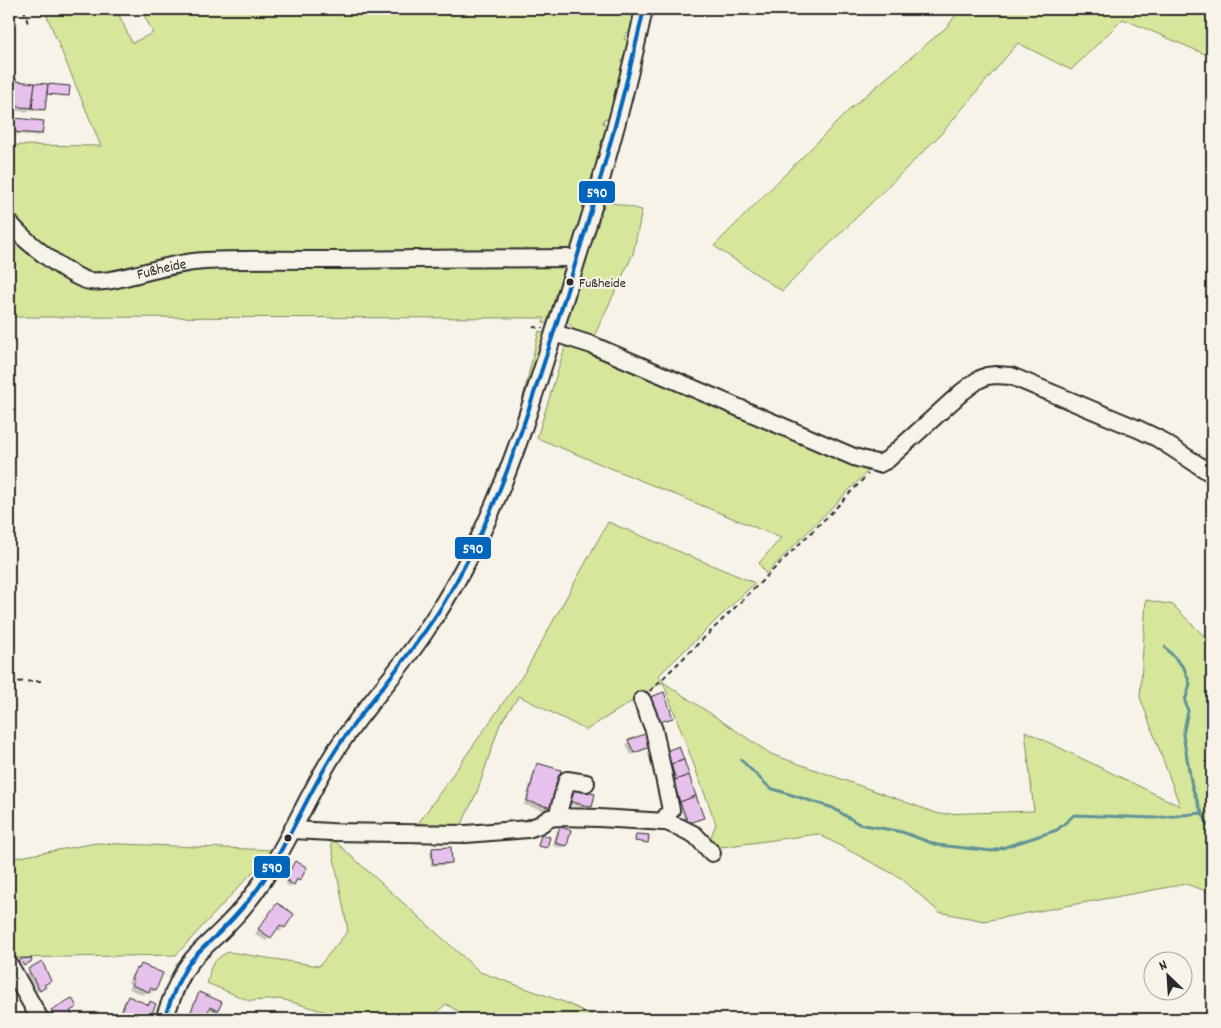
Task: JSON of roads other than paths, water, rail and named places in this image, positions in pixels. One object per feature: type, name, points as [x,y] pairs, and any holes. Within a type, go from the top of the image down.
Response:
[{"type":"street","points":[[164,1019],[183,974],[194,958],[227,926],[272,867],[322,773],[338,748],[424,633],[469,559],[488,520],[510,466],[577,258],[615,132],[644,9]]},
{"type":"street","name":"Fußheide","points":[[9,221],[26,240],[70,273],[88,281],[106,281],[203,261],[577,258]]},
{"type":"street","points":[[554,333],[592,345],[854,457],[879,464],[887,460],[962,392],[978,380],[996,374],[1011,376],[1138,429],[1157,438],[1212,474]]},
{"type":"street","points":[[642,700],[654,730],[671,810],[662,822]]},
{"type":"street","points":[[557,817],[567,780],[586,782]]},
{"type":"street","points":[[293,830],[466,834],[528,829],[550,818],[581,817],[662,822],[695,834],[712,853]]},
{"type":"street","points":[[9,964],[40,1019]]},
{"type":"waterway","points":[[1165,647],[1184,668],[1190,684],[1185,701],[1188,711],[1183,735],[1192,787],[1202,813]]},
{"type":"waterway","points":[[741,760],[770,788],[833,808],[859,824],[902,832],[937,845],[993,851],[1057,830],[1074,815],[1155,818],[1202,813],[1212,829]]},
{"type":"place","name":"Fußheide","points":[[570,282]]}]
